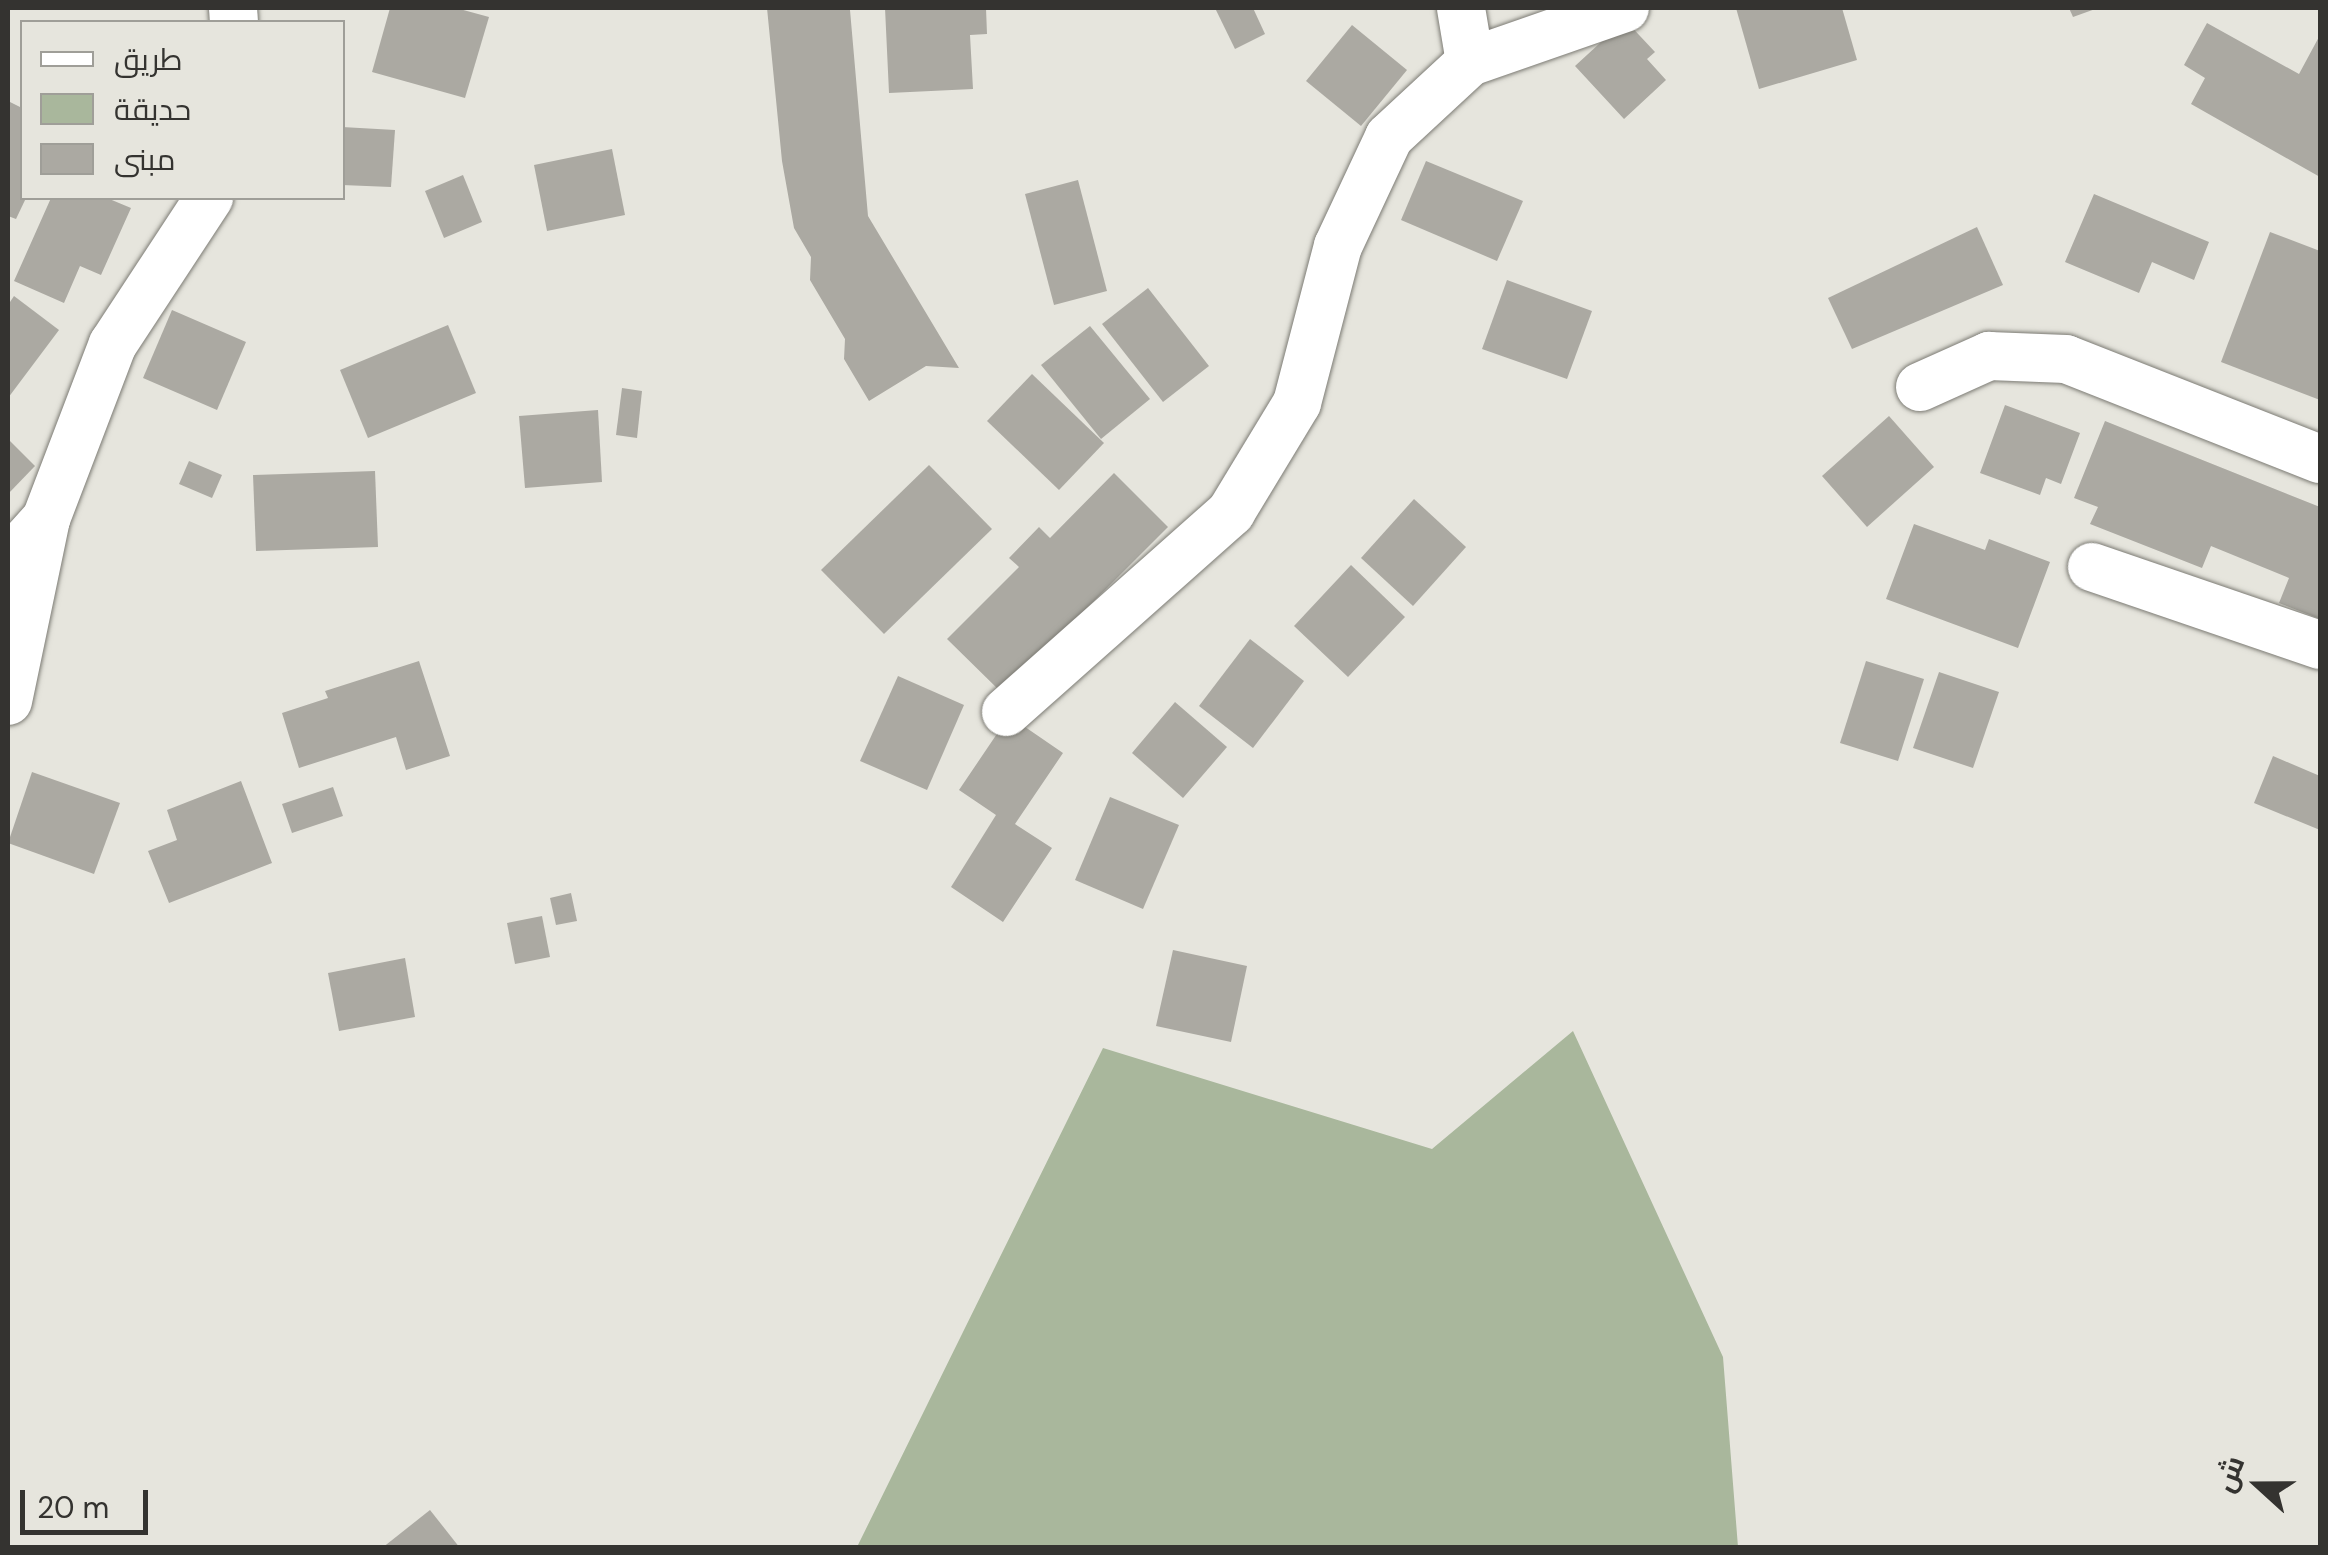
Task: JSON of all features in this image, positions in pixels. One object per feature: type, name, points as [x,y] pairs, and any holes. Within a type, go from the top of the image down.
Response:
[{"type":"street","points":[[1461,8],[1470,62]]},
{"type":"street","points":[[1006,712],[1231,512],[1297,402],[1338,246],[1390,137],[1470,62],[1626,8]]},
{"type":"street","points":[[8,701],[46,520],[113,344],[208,200]]},
{"type":"street","points":[[1920,388],[1988,356],[2066,359],[2320,460]]},
{"type":"street","points":[[8,561],[46,520]]},
{"type":"street","points":[[2092,568],[2320,645]]},
{"type":"green space","points":[[1573,1031],[1723,1357],[1738,1547],[857,1547],[1103,1048],[1432,1149]]},
{"type":"building","points":[[390,8],[456,8],[489,17],[465,98],[372,72]]},
{"type":"building","points":[[767,8],[850,10],[868,216],[959,368],[926,366],[869,401],[844,359],[845,339],[810,280],[811,257],[794,228],[782,161]]},
{"type":"building","points":[[885,8],[986,8],[987,34],[970,35],[973,89],[889,93]]},
{"type":"building","points":[[1215,8],[1253,8],[1265,34],[1235,49]]},
{"type":"building","points":[[1736,8],[1842,8],[1857,60],[1759,89]]},
{"type":"building","points":[[2069,8],[2098,8],[2073,17]]},
{"type":"building","points":[[1625,20],[1655,52],[1647,59],[1666,80],[1624,119],[1575,66]]},
{"type":"building","points":[[2207,23],[2299,74],[2320,35],[2320,177],[2191,104],[2205,78],[2184,65]]},
{"type":"building","points":[[1352,25],[1407,70],[1361,126],[1306,81]]},
{"type":"building","points":[[8,101],[20,107],[20,200],[25,200],[16,219],[8,216]]},
{"type":"building","points":[[345,127],[395,130],[391,187],[345,185]]},
{"type":"building","points":[[612,149],[625,215],[547,231],[534,165]]},
{"type":"building","points":[[1426,161],[1523,201],[1497,261],[1401,220]]},
{"type":"building","points":[[463,175],[482,222],[444,238],[425,191]]},
{"type":"building","points":[[1078,180],[1107,291],[1054,305],[1025,194]]},
{"type":"building","points":[[2094,194],[2209,242],[2194,280],[2152,262],[2139,293],[2065,262]]},
{"type":"building","points":[[50,200],[112,200],[131,208],[101,275],[80,266],[64,303],[14,281]]},
{"type":"building","points":[[1977,227],[2003,285],[1852,349],[1828,298]]},
{"type":"building","points":[[2270,232],[2320,251],[2320,400],[2221,362]]},
{"type":"building","points":[[1507,280],[1592,311],[1567,379],[1482,349]]},
{"type":"building","points":[[1148,288],[1209,366],[1163,402],[1102,324]]},
{"type":"building","points":[[14,296],[59,330],[8,398],[8,305]]},
{"type":"building","points":[[172,310],[246,342],[217,410],[143,378]]},
{"type":"building","points":[[448,325],[476,393],[368,438],[340,370]]},
{"type":"building","points":[[1090,326],[1150,399],[1101,439],[1041,365]]},
{"type":"building","points":[[1032,374],[1104,443],[1059,490],[987,421]]},
{"type":"building","points":[[622,388],[642,391],[637,438],[616,435]]},
{"type":"building","points":[[2005,405],[2080,433],[2061,484],[2046,478],[2040,495],[1980,473]]},
{"type":"building","points":[[598,410],[602,482],[525,488],[519,416]]},
{"type":"building","points":[[1889,416],[1934,467],[1867,527],[1822,476]]},
{"type":"building","points":[[2105,421],[2320,507],[2320,619],[2279,603],[2289,578],[2211,546],[2202,568],[2090,524],[2098,507],[2074,498]]},
{"type":"building","points":[[8,439],[35,466],[8,494]]},
{"type":"building","points":[[189,461],[222,475],[212,498],[179,484]]},
{"type":"building","points":[[929,465],[992,529],[884,634],[821,570]]},
{"type":"building","points":[[375,471],[378,547],[256,551],[253,475]]},
{"type":"building","points":[[1114,473],[1168,527],[1002,693],[947,639],[1019,567],[1009,558],[1039,527],[1050,538]]},
{"type":"building","points":[[1414,499],[1466,547],[1413,606],[1361,558]]},
{"type":"building","points":[[1914,524],[1985,550],[1989,539],[2050,562],[2018,648],[1886,599]]},
{"type":"building","points":[[1351,565],[1405,617],[1348,677],[1294,626]]},
{"type":"building","points":[[1250,639],[1304,681],[1253,748],[1199,706]]},
{"type":"building","points":[[419,661],[450,756],[406,770],[396,737],[299,768],[282,713],[328,698],[325,691]]},
{"type":"building","points":[[1866,661],[1924,679],[1898,761],[1840,743]]},
{"type":"building","points":[[1939,672],[1999,692],[1973,768],[1913,748]]},
{"type":"building","points":[[898,676],[964,705],[927,790],[860,761]]},
{"type":"building","points":[[1175,702],[1227,747],[1183,798],[1132,753]]},
{"type":"building","points":[[1009,716],[1063,753],[1015,824],[1052,848],[1003,922],[951,887],[996,815],[959,790]]},
{"type":"building","points":[[2273,756],[2320,776],[2320,830],[2254,803]]},
{"type":"building","points":[[32,772],[120,803],[94,874],[8,843]]},
{"type":"building","points":[[241,781],[272,863],[169,903],[148,851],[177,840],[167,810]]},
{"type":"building","points":[[333,787],[343,816],[292,833],[282,804]]},
{"type":"building","points":[[1110,797],[1179,825],[1143,909],[1075,880]]},
{"type":"building","points":[[571,893],[577,921],[556,925],[550,898]]},
{"type":"building","points":[[542,916],[550,957],[515,964],[507,923]]},
{"type":"building","points":[[1173,950],[1247,966],[1231,1042],[1156,1026]]},
{"type":"building","points":[[405,958],[415,1017],[339,1031],[328,973]]},
{"type":"building","points":[[430,1510],[460,1548],[382,1548]]}]
